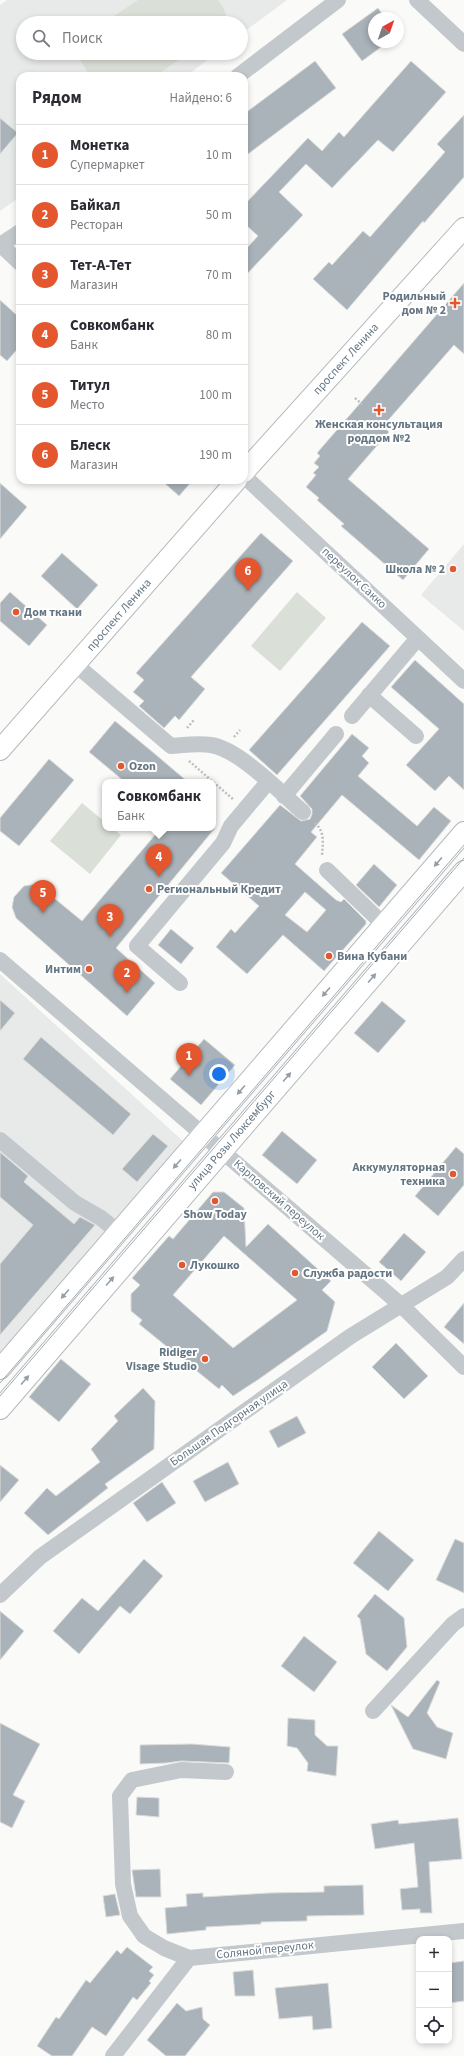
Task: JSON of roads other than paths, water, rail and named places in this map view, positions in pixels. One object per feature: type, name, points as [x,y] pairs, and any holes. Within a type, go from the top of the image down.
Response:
[{"type":"main road","name":"проспект Ленина","points":[[248,468],[464,228]]},
{"type":"main road","name":"проспект Ленина","points":[[0,750],[233,484]]},
{"type":"main road","points":[[0,1369],[464,832]]},
{"type":"main road","name":"улица Розы Люксембург","points":[[0,1409],[464,872]]},
{"type":"street","points":[[243,72],[338,0]]},
{"type":"street","points":[[417,0],[464,44]]},
{"type":"street","points":[[16,235],[0,245],[16,259]]},
{"type":"street","name":"переулок Сакко","points":[[248,480],[464,681]]},
{"type":"street","points":[[352,716],[418,638]]},
{"type":"street","points":[[75,664],[171,746],[194,744],[212,745],[224,749],[237,756],[302,812]]},
{"type":"street","points":[[369,695],[416,736]]},
{"type":"street","points":[[284,796],[336,734]]},
{"type":"street","points":[[180,983],[137,946],[223,843],[230,826],[268,782]]},
{"type":"street","points":[[327,870],[384,925]]},
{"type":"street","name":"Карповский переулок","points":[[0,960],[401,1305],[464,1367]]},
{"type":"street","points":[[0,1140],[75,1203],[101,1218],[118,1232]]},
{"type":"street","name":"Большая Подгорная улица","points":[[0,1596],[40,1557],[351,1336],[447,1277],[464,1259]]},
{"type":"street","points":[[373,1711],[453,1624],[464,1616]]},
{"type":"street","points":[[113,2056],[189,1958],[164,1948],[144,1936],[130,1916],[123,1884],[120,1796],[132,1780],[181,1770],[226,1772]]},
{"type":"street","name":"Соляной переулок","points":[[189,1958],[464,1931]]},
{"type":"tram line","points":[[0,1383],[464,845]]},
{"type":"tram line","points":[[0,1396],[464,858]]},
{"type":"place","name":"Родильный дом № 2","points":[[455,303]]},
{"type":"place","name":"Женская консультация роддом №2","points":[[379,410]]},
{"type":"place","name":"Школа № 2","points":[[453,569]]},
{"type":"place","name":"Блеск","points":[[248,591]]},
{"type":"place","name":"Дом ткани","points":[[16,612]]},
{"type":"place","name":"Ozon","points":[[121,766]]},
{"type":"place","name":"Совкомбанк","points":[[159,877]]},
{"type":"place","name":"Региональный Кредит","points":[[149,889]]},
{"type":"place","name":"Титул","points":[[43,913]]},
{"type":"place","name":"Тет-А-Тет","points":[[110,937]]},
{"type":"place","name":"Вина Кубани","points":[[329,956]]},
{"type":"place","name":"Интим","points":[[89,969]]},
{"type":"place","name":"Байкал","points":[[127,993]]},
{"type":"place","name":"Монетка","points":[[189,1076]]},
{"type":"place","name":"Аккумуляторная техника","points":[[453,1174]]},
{"type":"place","name":"Show Today","points":[[215,1201]]},
{"type":"place","name":"Лукошко","points":[[182,1265]]},
{"type":"place","name":"Служба радости","points":[[295,1273]]},
{"type":"place","name":"Ridiger Visage Studio","points":[[205,1359]]}]
